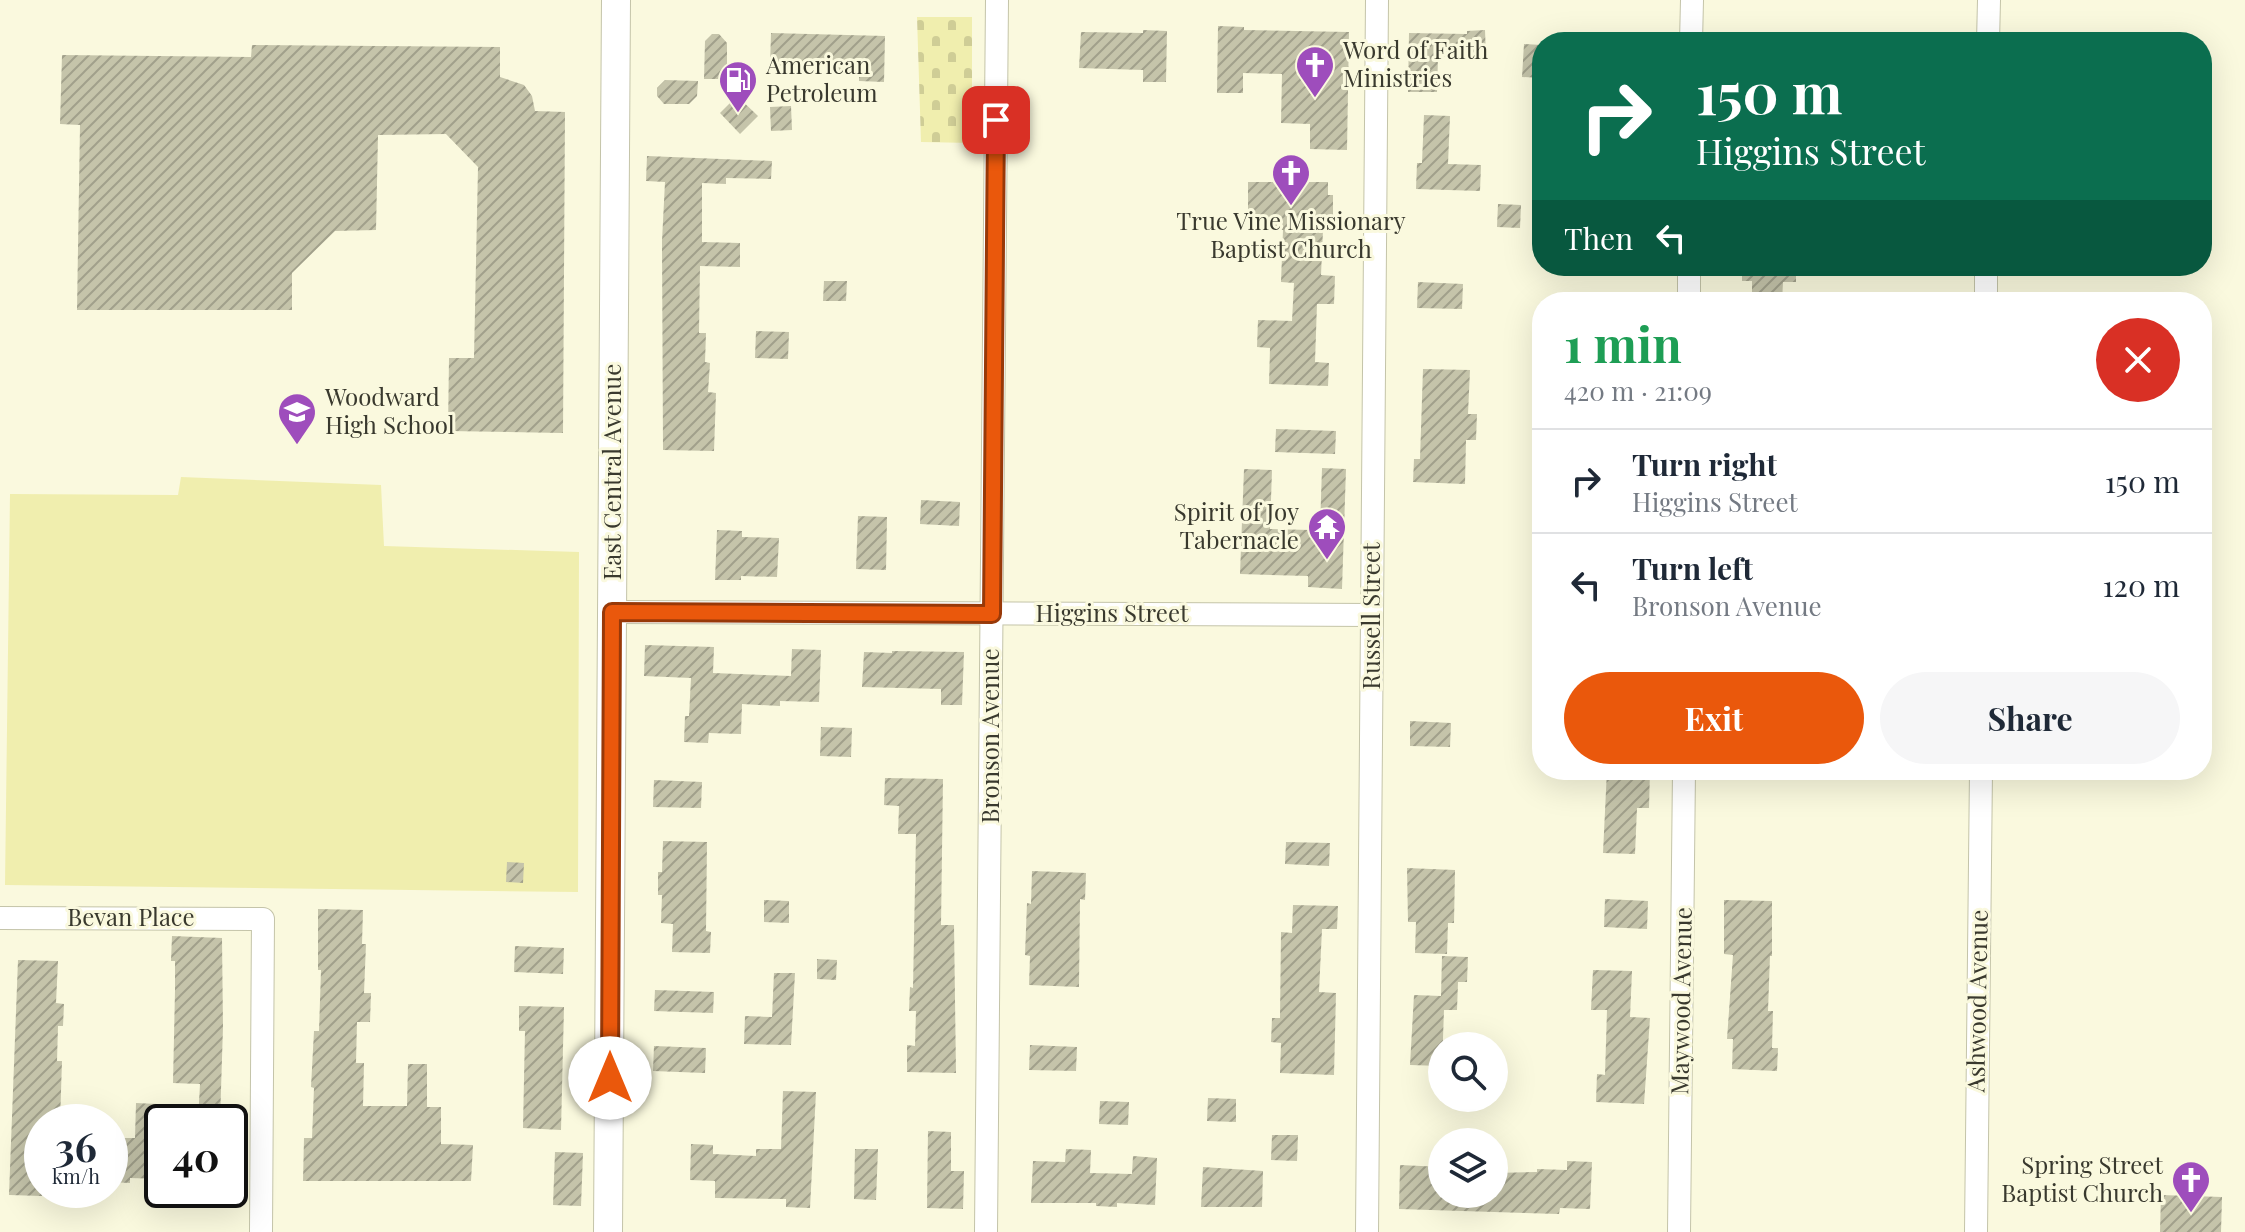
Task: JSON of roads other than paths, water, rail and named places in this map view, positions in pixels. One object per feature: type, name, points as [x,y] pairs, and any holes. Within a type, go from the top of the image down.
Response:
[{"type":"street","name":"East Central Avenue","points":[[608,1232],[616,0]]},
{"type":"street","name":"Bronson Avenue","points":[[986,1232],[997,0]]},
{"type":"street","name":"Russell Street","points":[[1367,1232],[1377,0]]},
{"type":"street","points":[[1691,32],[1692,0]]},
{"type":"street","points":[[1988,32],[1989,0]]},
{"type":"street","name":"Higgins Street","points":[[612,612],[1372,615]]},
{"type":"street","name":"Maywood Avenue","points":[[1679,1232],[1684,780]]},
{"type":"street","name":"Ashwood Avenue","points":[[1976,1232],[1981,780]]},
{"type":"street","name":"Bevan Place","points":[[0,918],[263,919],[261,1232]]},
{"type":"place","name":"Word of Faith Ministries","points":[[1315,99]]},
{"type":"place","name":"American Petroleum","points":[[738,114]]},
{"type":"place","name":"True Vine Missionary Baptist Church","points":[[1291,207]]},
{"type":"place","name":"Woodward High School","points":[[297,446]]},
{"type":"place","name":"Spirit of Joy Tabernacle","points":[[1327,561]]},
{"type":"place","name":"Spring Street Baptist Church","points":[[2191,1214]]}]
